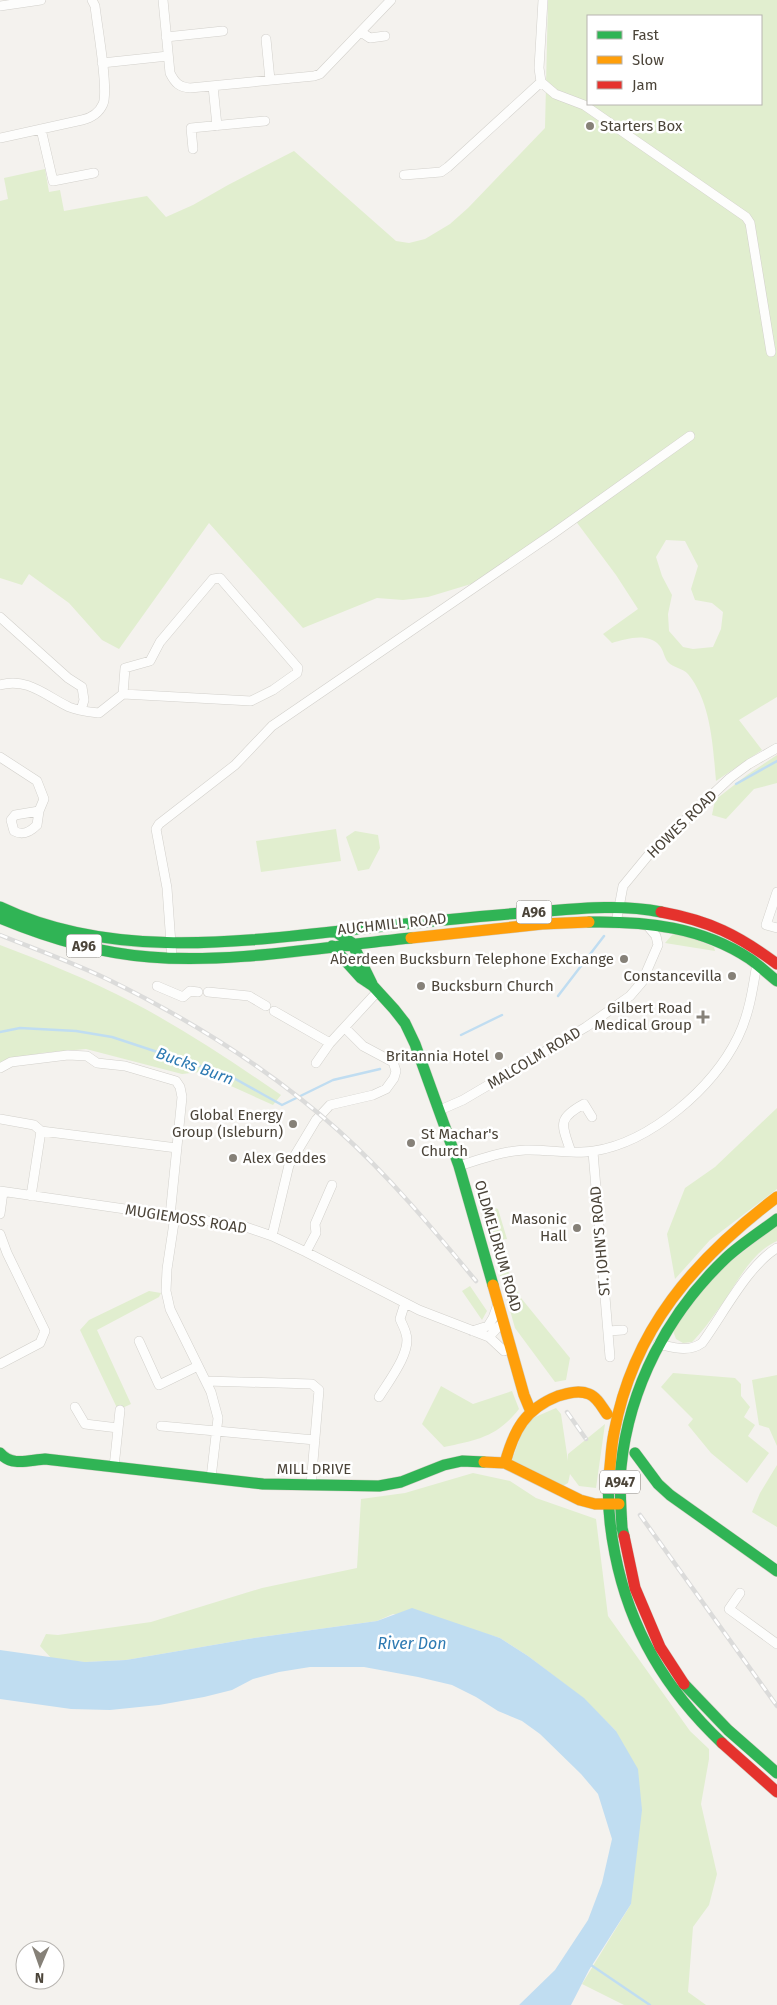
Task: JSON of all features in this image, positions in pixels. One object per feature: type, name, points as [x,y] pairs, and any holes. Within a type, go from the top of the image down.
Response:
[{"type":"main road","name":"AUCHMILL ROAD","points":[[0,907],[44,923],[100,937],[172,942],[228,942],[462,918],[619,907],[656,910],[717,926],[759,949],[777,964]]},
{"type":"main road","name":"AUCHMILL ROAD","points":[[0,918],[40,934],[74,944],[147,956],[172,958],[332,946],[542,924],[647,924],[682,929],[704,935],[729,946],[757,964],[777,981]]},
{"type":"main road","name":"OLDMELDRUM ROAD","points":[[336,932],[352,944],[376,988],[405,1023],[440,1110],[459,1166],[524,1395],[531,1412]]},
{"type":"main road","points":[[366,970],[368,952],[376,941]]},
{"type":"main road","name":"OLDMELDRUM ROAD","points":[[332,946],[361,978],[376,988]]},
{"type":"main road","points":[[759,949],[777,958]]},
{"type":"main road","name":"A947","points":[[777,1197],[726,1238],[704,1260],[672,1297],[653,1327],[632,1367],[616,1420],[609,1463],[608,1504],[610,1534],[619,1580],[641,1637],[655,1664],[692,1713],[777,1792]]},
{"type":"main road","name":"A947","points":[[777,1219],[743,1242],[712,1270],[680,1306],[658,1344],[638,1388],[632,1409],[622,1456],[620,1504],[622,1529],[630,1571],[644,1614],[660,1647],[698,1701],[734,1737],[777,1773]]},
{"type":"main road","points":[[505,1463],[521,1422],[531,1412],[558,1396],[575,1391],[586,1393],[593,1397],[607,1414]]},
{"type":"main road","name":"MILL DRIVE","points":[[0,1453],[7,1461],[14,1462],[45,1459],[211,1478],[311,1486],[379,1486],[401,1482],[444,1465],[462,1461],[505,1463],[580,1500],[595,1504],[620,1504]]},
{"type":"main road","points":[[634,1453],[658,1484],[670,1495],[777,1571]]},
{"type":"street","points":[[0,6],[41,0]]},
{"type":"street","points":[[0,138],[90,118],[99,111],[105,96],[95,6],[92,0]]},
{"type":"street","points":[[163,0],[170,73],[174,81],[181,87],[190,88],[320,74],[391,0]]},
{"type":"street","points":[[543,0],[539,68],[541,82],[555,94],[584,106],[746,217],[750,223],[771,352]]},
{"type":"street","points":[[166,37],[223,31]]},
{"type":"street","points":[[362,32],[370,38],[385,36]]},
{"type":"street","points":[[266,39],[270,80]]},
{"type":"street","points":[[102,63],[168,56]]},
{"type":"street","points":[[404,175],[441,172],[541,82]]},
{"type":"street","points":[[213,86],[217,126]]},
{"type":"street","points":[[193,150],[191,128],[265,121]]},
{"type":"street","points":[[41,129],[53,181],[94,173]]},
{"type":"street","points":[[172,958],[167,888],[156,829],[159,824],[235,765],[272,726],[554,534],[690,436]]},
{"type":"street","points":[[0,685],[11,683],[30,686],[70,707],[99,713],[123,694],[251,701],[273,690],[298,671],[298,668],[220,578],[216,577],[213,578],[160,642],[150,661],[125,668],[123,694]]},
{"type":"street","points":[[0,617],[68,678],[82,687],[84,700],[81,710]]},
{"type":"street","name":"HOWES ROAD","points":[[616,923],[623,886],[651,852],[730,778],[749,764],[777,748]]},
{"type":"street","points":[[0,757],[37,781],[44,799],[38,811]]},
{"type":"street","points":[[777,892],[766,925],[777,928]]},
{"type":"street","name":"MALCOLM ROAD","points":[[440,1110],[463,1100],[586,1027],[630,996],[642,982],[656,952],[658,940],[647,924]]},
{"type":"street","points":[[459,1166],[511,1151],[592,1152],[634,1139],[678,1109],[710,1079],[725,1060],[739,1036],[751,995],[757,964]]},
{"type":"street","points":[[157,986],[183,998],[190,991],[198,992]]},
{"type":"street","points":[[316,1063],[330,1043],[345,1028],[376,988]]},
{"type":"street","points":[[208,992],[249,996],[266,1006]]},
{"type":"street","points":[[274,1011],[330,1043]]},
{"type":"street","points":[[272,1236],[289,1165],[316,1120],[330,1105],[380,1092],[394,1078],[396,1071],[393,1062],[363,1046],[345,1028]]},
{"type":"street","points":[[0,1068],[14,1062],[68,1055],[87,1056],[97,1063],[126,1066],[174,1079],[179,1084],[182,1091],[166,1291],[170,1309],[211,1392],[218,1418],[211,1478]]},
{"type":"street","points":[[571,1152],[562,1125],[563,1119],[571,1111],[584,1104],[592,1117]]},
{"type":"street","points":[[0,1119],[34,1125],[40,1131],[177,1148]]},
{"type":"street","points":[[31,1196],[40,1131]]},
{"type":"street","name":"ST. JOHN'S ROAD","points":[[592,1152],[610,1357]]},
{"type":"street","points":[[306,1252],[316,1233],[315,1224],[332,1185]]},
{"type":"street","points":[[0,1214],[2,1192]]},
{"type":"street","name":"MUGIEMOSS ROAD","points":[[2,1192],[243,1226],[272,1236],[306,1252],[405,1304],[490,1337],[504,1351]]},
{"type":"street","points":[[0,1234],[7,1253],[45,1331],[40,1343],[0,1364]]},
{"type":"street","points":[[658,1344],[685,1349],[696,1347],[702,1343],[745,1281],[764,1259],[777,1248]]},
{"type":"street","points":[[472,1331],[488,1326],[498,1302]]},
{"type":"street","points":[[379,1397],[402,1360],[406,1344],[406,1334],[400,1319],[405,1304]]},
{"type":"street","points":[[490,1337],[499,1326]]},
{"type":"street","points":[[608,1331],[623,1330]]},
{"type":"street","points":[[139,1341],[159,1385],[198,1366]]},
{"type":"street","points":[[206,1380],[312,1384],[319,1390],[311,1486]]},
{"type":"street","points":[[75,1407],[85,1424],[118,1428]]},
{"type":"street","points":[[114,1466],[120,1410]]},
{"type":"street","points":[[161,1426],[315,1440]]},
{"type":"street","points":[[740,1593],[728,1609],[777,1644]]},
{"type":"green space","points":[[548,0],[777,0],[777,697],[739,720],[762,750],[716,781],[712,739],[706,711],[696,685],[688,674],[668,662],[661,647],[654,641],[636,638],[612,643],[603,634],[638,609],[616,575],[572,516],[481,581],[428,597],[403,600],[377,598],[303,628],[209,523],[119,649],[102,640],[69,603],[29,574],[22,585],[0,578],[0,201],[8,199],[4,178],[45,169],[49,192],[60,190],[64,211],[147,196],[166,217],[193,205],[294,151],[396,241],[409,243],[425,239],[450,224],[468,208],[545,128]],"holes":[[[666,540],[685,541],[698,566],[691,589],[695,600],[712,603],[723,612],[721,629],[713,647],[693,649],[683,647],[669,631],[668,614],[672,595],[662,576],[656,557]]]},
{"type":"green space","points":[[777,755],[777,783],[754,789],[726,819],[712,815],[715,800]]},
{"type":"green space","points":[[336,829],[341,861],[261,872],[256,841]]},
{"type":"green space","points":[[355,831],[378,835],[380,848],[369,869],[358,871],[346,837]]},
{"type":"green space","points":[[679,933],[714,947],[715,951],[665,943],[672,935]]},
{"type":"green space","points":[[0,945],[100,986],[151,1012],[226,1058],[281,1095],[273,1105],[200,1072],[182,1074],[86,1049],[41,1053],[0,1065]]},
{"type":"green space","points":[[777,1108],[777,1189],[710,1240],[675,1279],[667,1234],[685,1188],[715,1167]]},
{"type":"green space","points":[[480,1202],[498,1209],[507,1239],[495,1240]]},
{"type":"green space","points":[[777,1225],[777,1241],[750,1262],[704,1329],[692,1342],[683,1343],[676,1339],[673,1331],[710,1278]]},
{"type":"green space","points":[[488,1233],[490,1233],[521,1298],[570,1358],[566,1380],[555,1382],[515,1328]]},
{"type":"green space","points":[[470,1286],[487,1311],[482,1320],[462,1291]]},
{"type":"green space","points":[[149,1291],[161,1293],[159,1297],[97,1330],[131,1404],[118,1410],[80,1330],[89,1320]]},
{"type":"green space","points":[[673,1373],[735,1378],[741,1384],[741,1396],[750,1407],[744,1417],[755,1425],[748,1436],[769,1453],[747,1483],[711,1453],[688,1425],[693,1419],[661,1387]]},
{"type":"green space","points":[[777,1375],[777,1446],[769,1428],[759,1425],[752,1380]]},
{"type":"green space","points":[[441,1386],[473,1404],[512,1391],[519,1409],[503,1426],[486,1436],[444,1447],[422,1424]]},
{"type":"green space","points":[[556,1408],[561,1414],[568,1461],[568,1454],[605,1424],[596,1488],[579,1486],[570,1474],[568,1483],[561,1487],[510,1466],[526,1421]]},
{"type":"green space","points":[[777,1465],[777,1527],[752,1512],[760,1493]]},
{"type":"green space","points":[[473,1473],[510,1481],[536,1498],[596,1519],[608,1616],[690,1731],[709,1749],[701,1804],[717,1874],[709,1905],[693,1927],[688,1992],[706,2005],[624,2005],[582,1984],[631,1904],[616,1731],[584,1699],[528,1656],[500,1638],[464,1627],[393,1614],[377,1621],[254,1638],[126,1660],[85,1662],[52,1659],[40,1646],[46,1634],[58,1635],[151,1622],[262,1588],[357,1568],[361,1499],[405,1493]]},
{"type":"water","name":"River Don","points":[[412,1608],[500,1638],[528,1656],[584,1698],[616,1731],[638,1769],[642,1810],[631,1904],[589,1970],[571,2005],[519,2005],[555,1970],[588,1920],[602,1883],[612,1839],[598,1794],[581,1774],[540,1734],[522,1721],[498,1711],[452,1685],[364,1667],[310,1667],[279,1672],[253,1679],[232,1690],[204,1697],[159,1705],[110,1710],[71,1709],[0,1699],[0,1650],[85,1662],[126,1660],[254,1638],[377,1621]]},
{"type":"waterway","name":"Bucks Burn","points":[[736,784],[777,761]]},
{"type":"waterway","name":"Bucks Burn","points":[[558,996],[604,936]]},
{"type":"waterway","name":"Bucks Burn","points":[[461,1035],[502,1015]]},
{"type":"waterway","name":"Bucks Burn","points":[[0,1032],[20,1028],[76,1031],[112,1037],[230,1076],[282,1105],[333,1080],[380,1069]]},
{"type":"waterway","points":[[591,1965],[650,2005]]},
{"type":"railway","points":[[0,935],[79,966],[167,1010],[227,1046],[285,1087],[339,1131],[375,1166],[476,1281]]},
{"type":"railway","points":[[567,1412],[586,1439]]},
{"type":"railway","points":[[640,1515],[777,1706]]},
{"type":"traffic: fast","points":[[0,907],[42,924],[86,935],[131,941],[176,943],[267,939],[460,918],[574,909],[627,908],[661,912]]},
{"type":"traffic: fast","points":[[0,918],[74,944],[131,955],[182,959],[280,953],[411,938]]},
{"type":"traffic: fast","points":[[589,922],[652,925],[693,933],[732,948],[750,959],[777,981]]},
{"type":"traffic: fast","points":[[336,932],[352,943],[372,984]]},
{"type":"traffic: fast","points":[[332,946],[361,978],[373,986],[394,1009],[405,1023],[415,1044],[459,1166],[493,1285]]},
{"type":"traffic: fast","points":[[624,1536],[620,1482],[625,1437],[642,1380],[655,1353],[669,1327],[705,1279],[726,1258],[777,1219]]},
{"type":"traffic: fast","points":[[0,1453],[15,1461],[45,1459],[263,1484],[379,1486],[401,1482],[444,1465],[462,1461],[484,1462]]},
{"type":"traffic: fast","points":[[635,1453],[658,1484],[670,1495],[777,1571]]},
{"type":"traffic: fast","points":[[609,1475],[608,1495],[612,1535],[615,1554],[630,1608],[653,1657],[667,1680],[702,1723],[722,1743]]},
{"type":"traffic: fast","points":[[684,1684],[728,1730],[777,1773]]},
{"type":"traffic: slow","points":[[411,938],[542,924],[589,922]]},
{"type":"traffic: slow","points":[[609,1475],[613,1438],[623,1396],[636,1361],[652,1329],[694,1271],[720,1245],[777,1197]]},
{"type":"traffic: slow","points":[[493,1285],[524,1395],[531,1412]]},
{"type":"traffic: slow","points":[[505,1463],[512,1440],[522,1422],[537,1407],[547,1401],[570,1393],[585,1393],[594,1397],[607,1414]]},
{"type":"traffic: slow","points":[[484,1462],[505,1463],[580,1500],[595,1504],[619,1504]]},
{"type":"traffic: jam","points":[[661,912],[694,920],[723,930],[777,964]]},
{"type":"traffic: jam","points":[[624,1536],[635,1588],[660,1647],[684,1684]]},
{"type":"traffic: jam","points":[[722,1743],[777,1792]]},
{"type":"place","name":"Starters Box","points":[[590,126]]},
{"type":"place","name":"Aberdeen Bucksburn Telephone Exchange","points":[[624,959]]},
{"type":"place","name":"Constancevilla","points":[[732,976]]},
{"type":"place","name":"Bucksburn Church","points":[[421,986]]},
{"type":"place","name":"Gilbert Road Medical Group","points":[[703,1017]]},
{"type":"place","name":"Britannia Hotel","points":[[499,1056]]},
{"type":"place","name":"Global Energy Group (Isleburn)","points":[[293,1124]]},
{"type":"place","name":"St Machar's Church","points":[[411,1143]]},
{"type":"place","name":"Alex Geddes","points":[[233,1158]]},
{"type":"place","name":"Masonic Hall","points":[[577,1228]]}]
